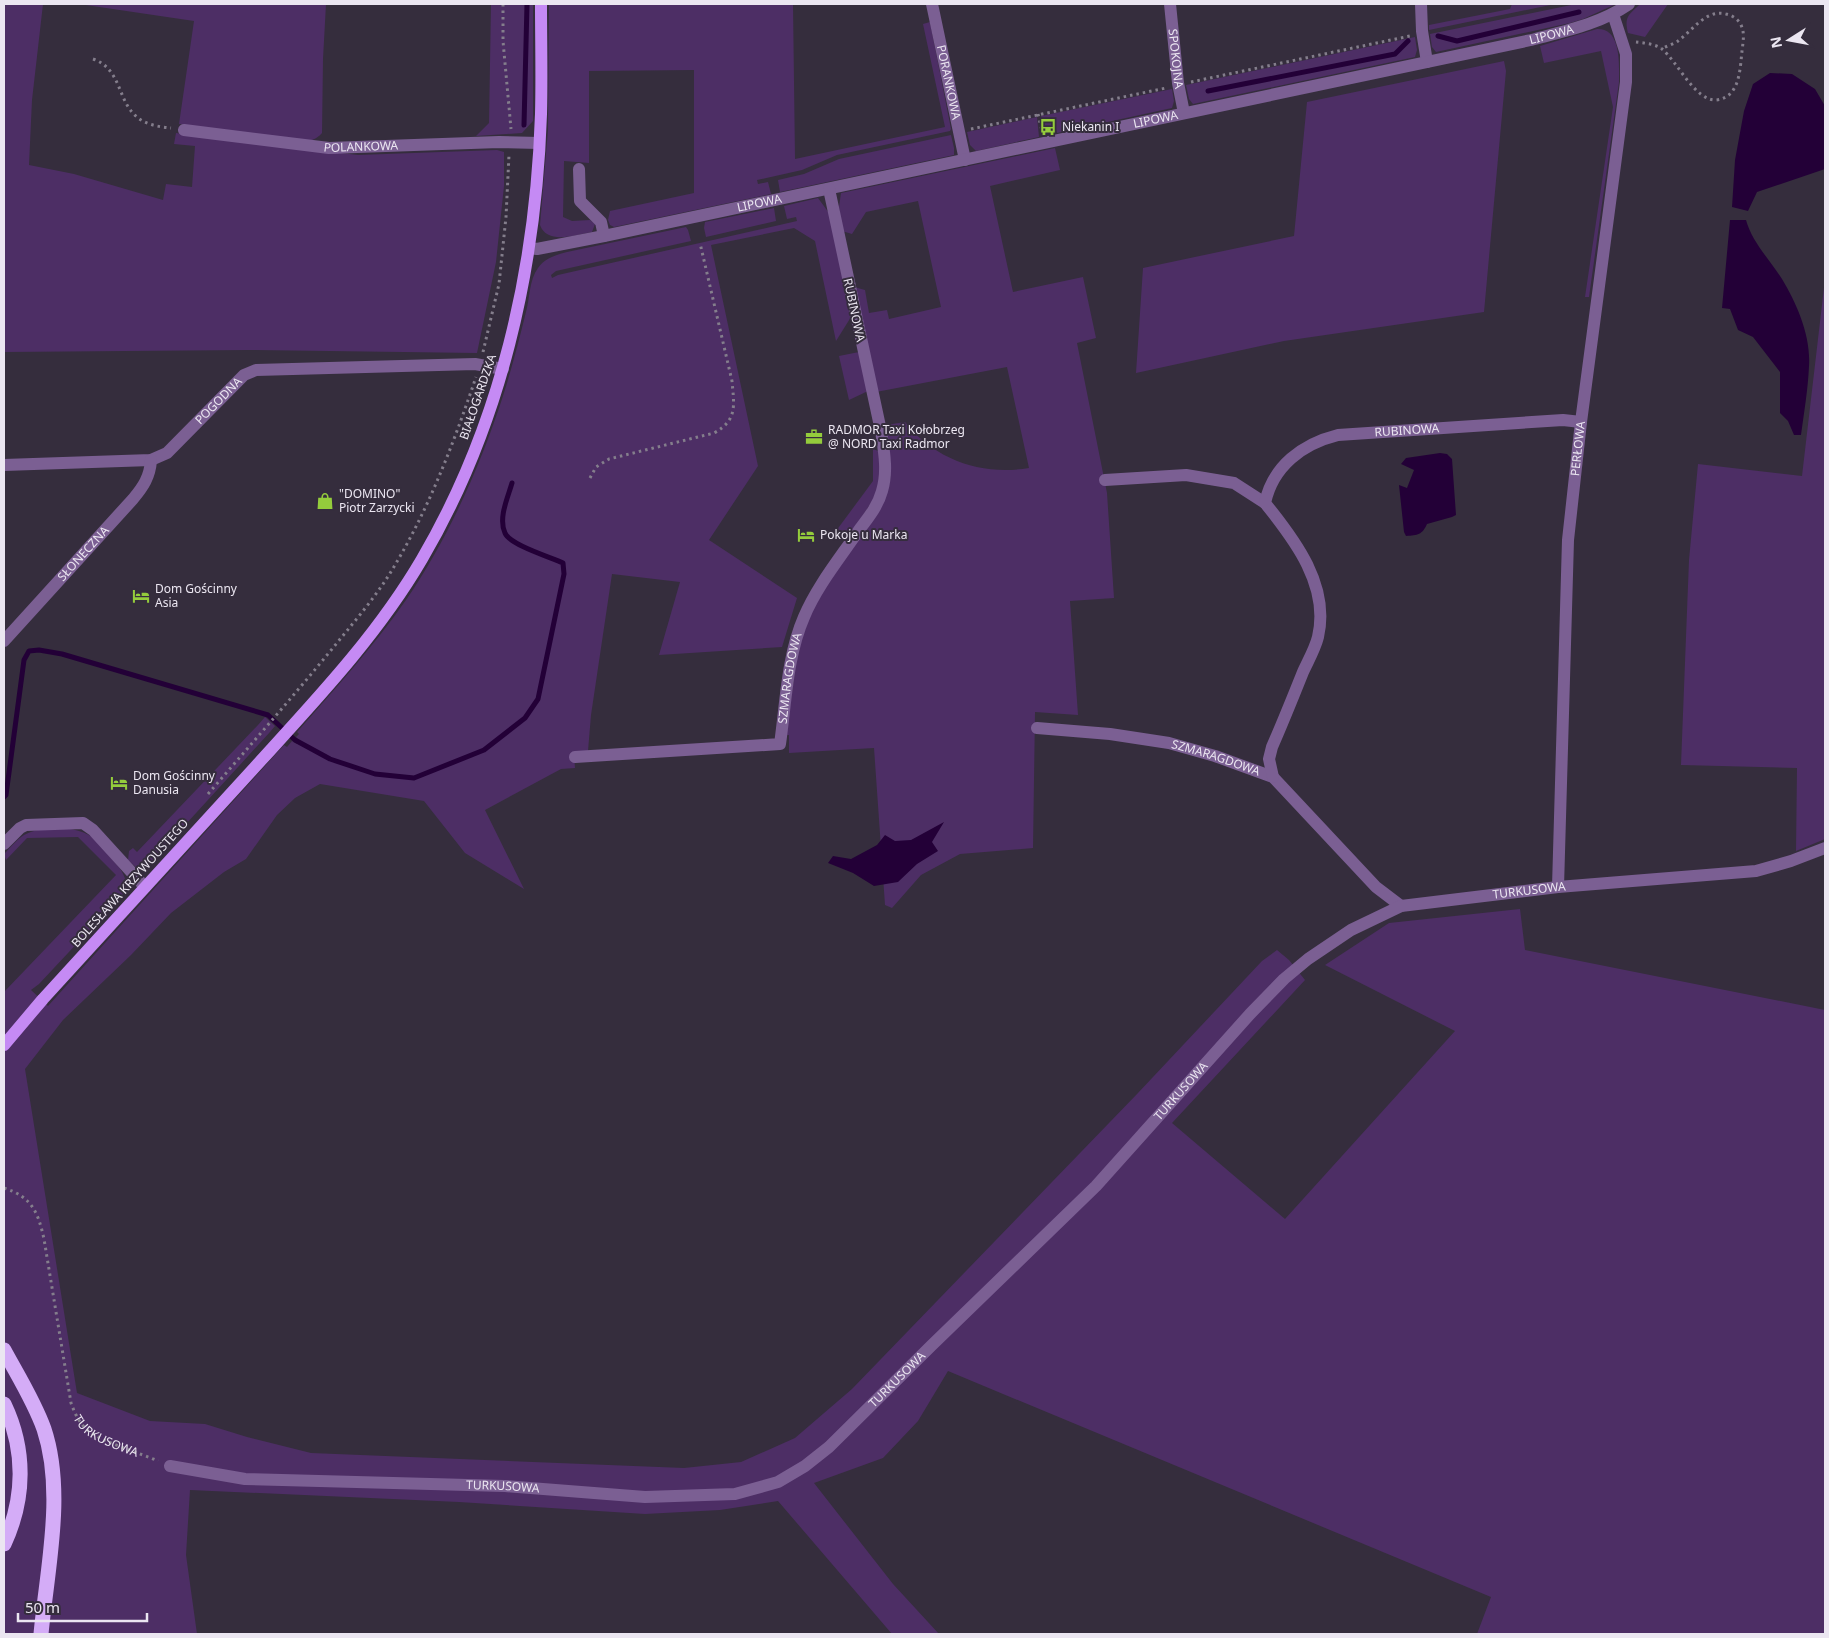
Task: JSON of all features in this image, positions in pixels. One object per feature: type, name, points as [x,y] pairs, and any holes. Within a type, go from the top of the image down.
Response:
[{"type":"highway","points":[[4,1350],[39,1416],[44,1430],[52,1470],[52,1517],[41,1634]]},
{"type":"highway","points":[[4,1404],[20,1456],[21,1481],[14,1521],[4,1544]]},
{"type":"main road","name":"BIAŁOGARDZKA","points":[[279,741],[331,683],[372,633],[421,561],[441,524],[467,468],[491,406],[503,369],[518,308],[529,248],[541,109],[541,4]]},
{"type":"main road","name":"BOLESŁAWA KRZYWOUSTEGO","points":[[4,1045],[30,1013],[279,741]]},
{"type":"street","name":"PORANKOWA","points":[[932,4],[965,160]]},
{"type":"street","name":"SPOKOJNA","points":[[1170,4],[1178,83],[1184,113]]},
{"type":"street","points":[[1421,4],[1422,31],[1427,62]]},
{"type":"street","name":"LIPOWA","points":[[529,248],[547,247],[604,236],[1531,40],[1585,26],[1613,14],[1629,4]]},
{"type":"street","name":"PERŁOWA","points":[[1558,887],[1568,540],[1581,422],[1626,82],[1623,43],[1613,14]]},
{"type":"street","name":"POLANKOWA","points":[[184,130],[329,148],[510,142],[539,143]]},
{"type":"street","points":[[580,169],[580,200],[601,222],[604,236]]},
{"type":"street","name":"RUBINOWA","points":[[828,189],[881,431]]},
{"type":"street","name":"POGODNA","points":[[4,465],[151,460],[166,453],[250,371],[265,369],[480,364],[503,369]]},
{"type":"street","name":"RUBINOWA","points":[[1265,503],[1268,490],[1283,466],[1310,445],[1332,437],[1563,420],[1581,422]]},
{"type":"street","name":"SZMARAGDOWA","points":[[575,758],[780,744],[791,660],[804,616],[813,598],[873,510],[882,490],[886,467],[881,431]]},
{"type":"street","name":"SŁONECZNA","points":[[4,641],[144,485],[150,472],[151,460]]},
{"type":"street","points":[[1105,480],[1186,475],[1234,483],[1265,503],[1300,551],[1313,577],[1320,610],[1318,637],[1270,753],[1269,759],[1273,777]]},
{"type":"street","name":"SZMARAGDOWA","points":[[1037,728],[1110,734],[1169,744],[1215,756],[1273,777],[1376,887],[1401,906]]},
{"type":"street","points":[[4,844],[20,828],[26,825],[83,823],[93,830],[145,887]]},
{"type":"street","name":"TURKUSOWA","points":[[170,1466],[245,1479],[505,1486],[645,1498],[735,1494],[778,1482],[805,1466],[829,1447],[1096,1186],[1250,1014],[1284,979],[1308,959],[1351,930],[1401,906],[1558,887],[1756,871],[1791,861],[1825,848]]},
{"type":"path","points":[[207,795],[316,670],[376,594],[395,566],[417,525],[450,452],[480,364],[499,284],[506,217],[511,122],[503,41],[503,4]]},
{"type":"path","points":[[1623,43],[1637,42],[1661,48],[1702,96],[1716,100],[1729,95],[1738,81],[1744,32],[1740,22],[1733,17],[1726,14],[1715,14],[1704,17],[1676,42],[1661,48]]},
{"type":"path","points":[[1186,84],[1415,35]]},
{"type":"path","points":[[93,59],[103,62],[113,75],[126,102],[137,117],[155,126],[184,130]]},
{"type":"path","points":[[966,130],[1171,87]]},
{"type":"path","points":[[1038,114],[1041,126]]},
{"type":"path","points":[[590,478],[596,467],[609,459],[714,433],[725,427],[731,417],[734,404],[732,381],[700,243]]},
{"type":"path","name":"TURKUSOWA","points":[[4,1188],[25,1198],[34,1207],[40,1221],[71,1403],[75,1413],[90,1432],[170,1466]]},
{"type":"shaded area","points":[[4,4],[43,4],[32,100],[29,165],[74,174],[163,200],[166,184],[192,187],[195,146],[174,144],[176,133],[358,155],[497,150],[504,152],[504,186],[496,262],[477,353],[249,350],[4,352]]},
{"type":"shaded area","points":[[79,4],[326,4],[322,133],[312,140],[292,141],[179,124],[194,21]]},
{"type":"shaded area","points":[[491,4],[533,4],[533,121],[522,133],[476,136],[489,123]]},
{"type":"shaded area","points":[[549,4],[793,4],[795,159],[945,127],[923,24],[930,22],[951,129],[950,131],[837,155],[802,170],[757,180],[758,184],[768,182],[771,194],[614,227],[610,225],[608,220],[610,211],[694,193],[694,70],[589,71],[589,163],[564,161],[563,217],[572,221],[590,220],[595,224],[592,232],[555,237],[544,231],[540,225],[548,130]]},
{"type":"shaded area","points":[[1512,4],[1555,4],[1429,30],[1429,25],[1510,9]]},
{"type":"shaded area","points":[[1576,4],[1616,4],[1570,23],[1436,52],[1432,47],[1430,34]]},
{"type":"shaded area","points":[[1640,4],[1668,4],[1645,37],[1628,33],[1627,27],[1628,16]]},
{"type":"shaded area","points":[[1597,29],[1605,30],[1615,41],[1619,58],[1619,82],[1589,297],[1585,297],[1613,107],[1601,51],[1544,63],[1540,46]]},
{"type":"shaded area","points":[[1415,37],[1417,50],[1415,57],[1193,104],[1189,99],[1186,85]]},
{"type":"shaded area","points":[[1504,61],[1506,71],[1484,312],[1284,341],[1136,373],[1143,268],[1294,236],[1307,102]]},
{"type":"shaded area","points":[[1770,73],[1792,74],[1815,89],[1825,106],[1825,169],[1757,192],[1748,211],[1732,207],[1735,160],[1744,111],[1753,84]]},
{"type":"shaded area","points":[[1172,89],[1174,101],[1172,108],[1057,133],[1055,125],[1043,127],[1041,116]]},
{"type":"shaded area","points":[[1037,117],[1039,137],[976,151],[970,145],[967,132]]},
{"type":"shaded area","points":[[951,135],[954,155],[780,192],[778,180],[804,174],[839,159]]},
{"type":"shaded area","points":[[1055,148],[1060,170],[990,186],[1013,292],[1083,277],[1096,338],[1077,343],[1107,493],[1114,598],[1070,601],[1078,715],[1035,712],[1033,848],[960,854],[921,875],[892,908],[885,905],[874,748],[789,753],[789,735],[786,735],[798,650],[812,610],[890,482],[891,465],[886,425],[905,422],[930,446],[945,455],[977,467],[994,470],[1029,468],[1007,367],[876,392],[854,287],[865,290],[869,313],[887,310],[889,319],[941,307],[918,201],[866,212],[852,234],[842,231],[839,207],[841,193]]},
{"type":"shaded area","points":[[818,198],[829,213],[851,317],[836,341],[815,241],[794,228],[711,245],[758,466],[709,540],[797,598],[782,647],[659,655],[680,582],[612,574],[591,715],[588,751],[574,753],[575,768],[561,769],[485,810],[524,889],[465,853],[424,801],[320,784],[295,798],[277,815],[246,859],[224,872],[171,913],[131,955],[63,1020],[25,1069],[77,1393],[150,1421],[205,1424],[311,1453],[684,1468],[741,1462],[795,1438],[852,1389],[1138,1093],[1262,961],[1277,950],[1289,960],[1305,980],[1172,1123],[1285,1219],[1455,1031],[1325,965],[1389,923],[1520,909],[1525,950],[1825,1010],[1825,1634],[1477,1634],[1491,1597],[948,1371],[918,1421],[883,1458],[814,1483],[893,1584],[939,1634],[892,1634],[778,1501],[720,1510],[645,1514],[459,1502],[190,1490],[186,1555],[197,1634],[4,1634],[4,992],[116,875],[78,837],[27,838],[6,860],[4,854],[21,837],[40,829],[60,828],[80,831],[95,839],[120,868],[126,881],[126,891],[39,984],[31,990],[48,1006],[284,745],[287,747],[292,741],[297,744],[300,741],[296,737],[299,734],[297,732],[367,651],[406,600],[436,552],[462,502],[484,449],[503,396],[526,312],[533,278],[541,265],[551,257],[567,252],[686,227],[688,230],[691,241],[556,271],[551,275],[552,278],[558,275],[797,221],[796,217],[787,219],[784,206]]},
{"type":"shaded area","points":[[774,208],[776,221],[706,237],[705,222]]},
{"type":"shaded area","points":[[1730,220],[1746,220],[1757,243],[1788,289],[1802,321],[1808,343],[1809,366],[1801,435],[1794,435],[1788,421],[1780,413],[1780,372],[1753,337],[1738,330],[1730,309],[1722,308]]},
{"type":"shaded area","points":[[1825,279],[1825,839],[1796,851],[1797,768],[1681,765],[1689,560],[1698,464],[1802,476]]},
{"type":"shaded area","points":[[859,352],[868,391],[849,400],[839,356]]},
{"type":"shaded area","points":[[873,449],[881,452],[879,490],[850,536],[836,531],[873,481]]},
{"type":"shaded area","points":[[1440,453],[1447,454],[1452,459],[1456,515],[1427,524],[1419,534],[1406,536],[1399,485],[1407,488],[1414,470],[1401,464],[1406,458]]},
{"type":"shaded area","points":[[265,717],[275,726],[144,870],[139,870],[128,860],[129,851],[133,848],[137,852]]},
{"type":"shaded area","points":[[944,822],[932,842],[938,851],[917,864],[898,882],[874,886],[853,873],[828,863],[833,856],[851,859],[877,845],[885,835],[895,841],[911,840]]},
{"type":"waterway","points":[[524,125],[527,4]]},
{"type":"waterway","points":[[1438,36],[1457,41],[1579,12]]},
{"type":"waterway","points":[[1208,91],[1395,54],[1408,41]]},
{"type":"waterway","points":[[4,797],[6,795],[24,660],[29,651],[39,650],[62,654],[268,715],[295,740],[330,759],[375,774],[414,778],[484,750],[525,718],[538,699],[564,574],[563,563],[514,542],[505,533],[503,514],[512,483]]},
{"type":"place","name":"Niekanin I","points":[[1048,127]]},
{"type":"place","name":"RADMOR Taxi Kołobrzeg @ NORD Taxi Radmor","points":[[814,437]]},
{"type":"place","name":"\"DOMINO\" Piotr Zarzycki","points":[[325,501]]},
{"type":"place","name":"Pokoje u Marka","points":[[806,535]]},
{"type":"place","name":"Dom Gościnny Asia","points":[[141,596]]},
{"type":"place","name":"Dom Gościnny Danusia","points":[[119,783]]}]
